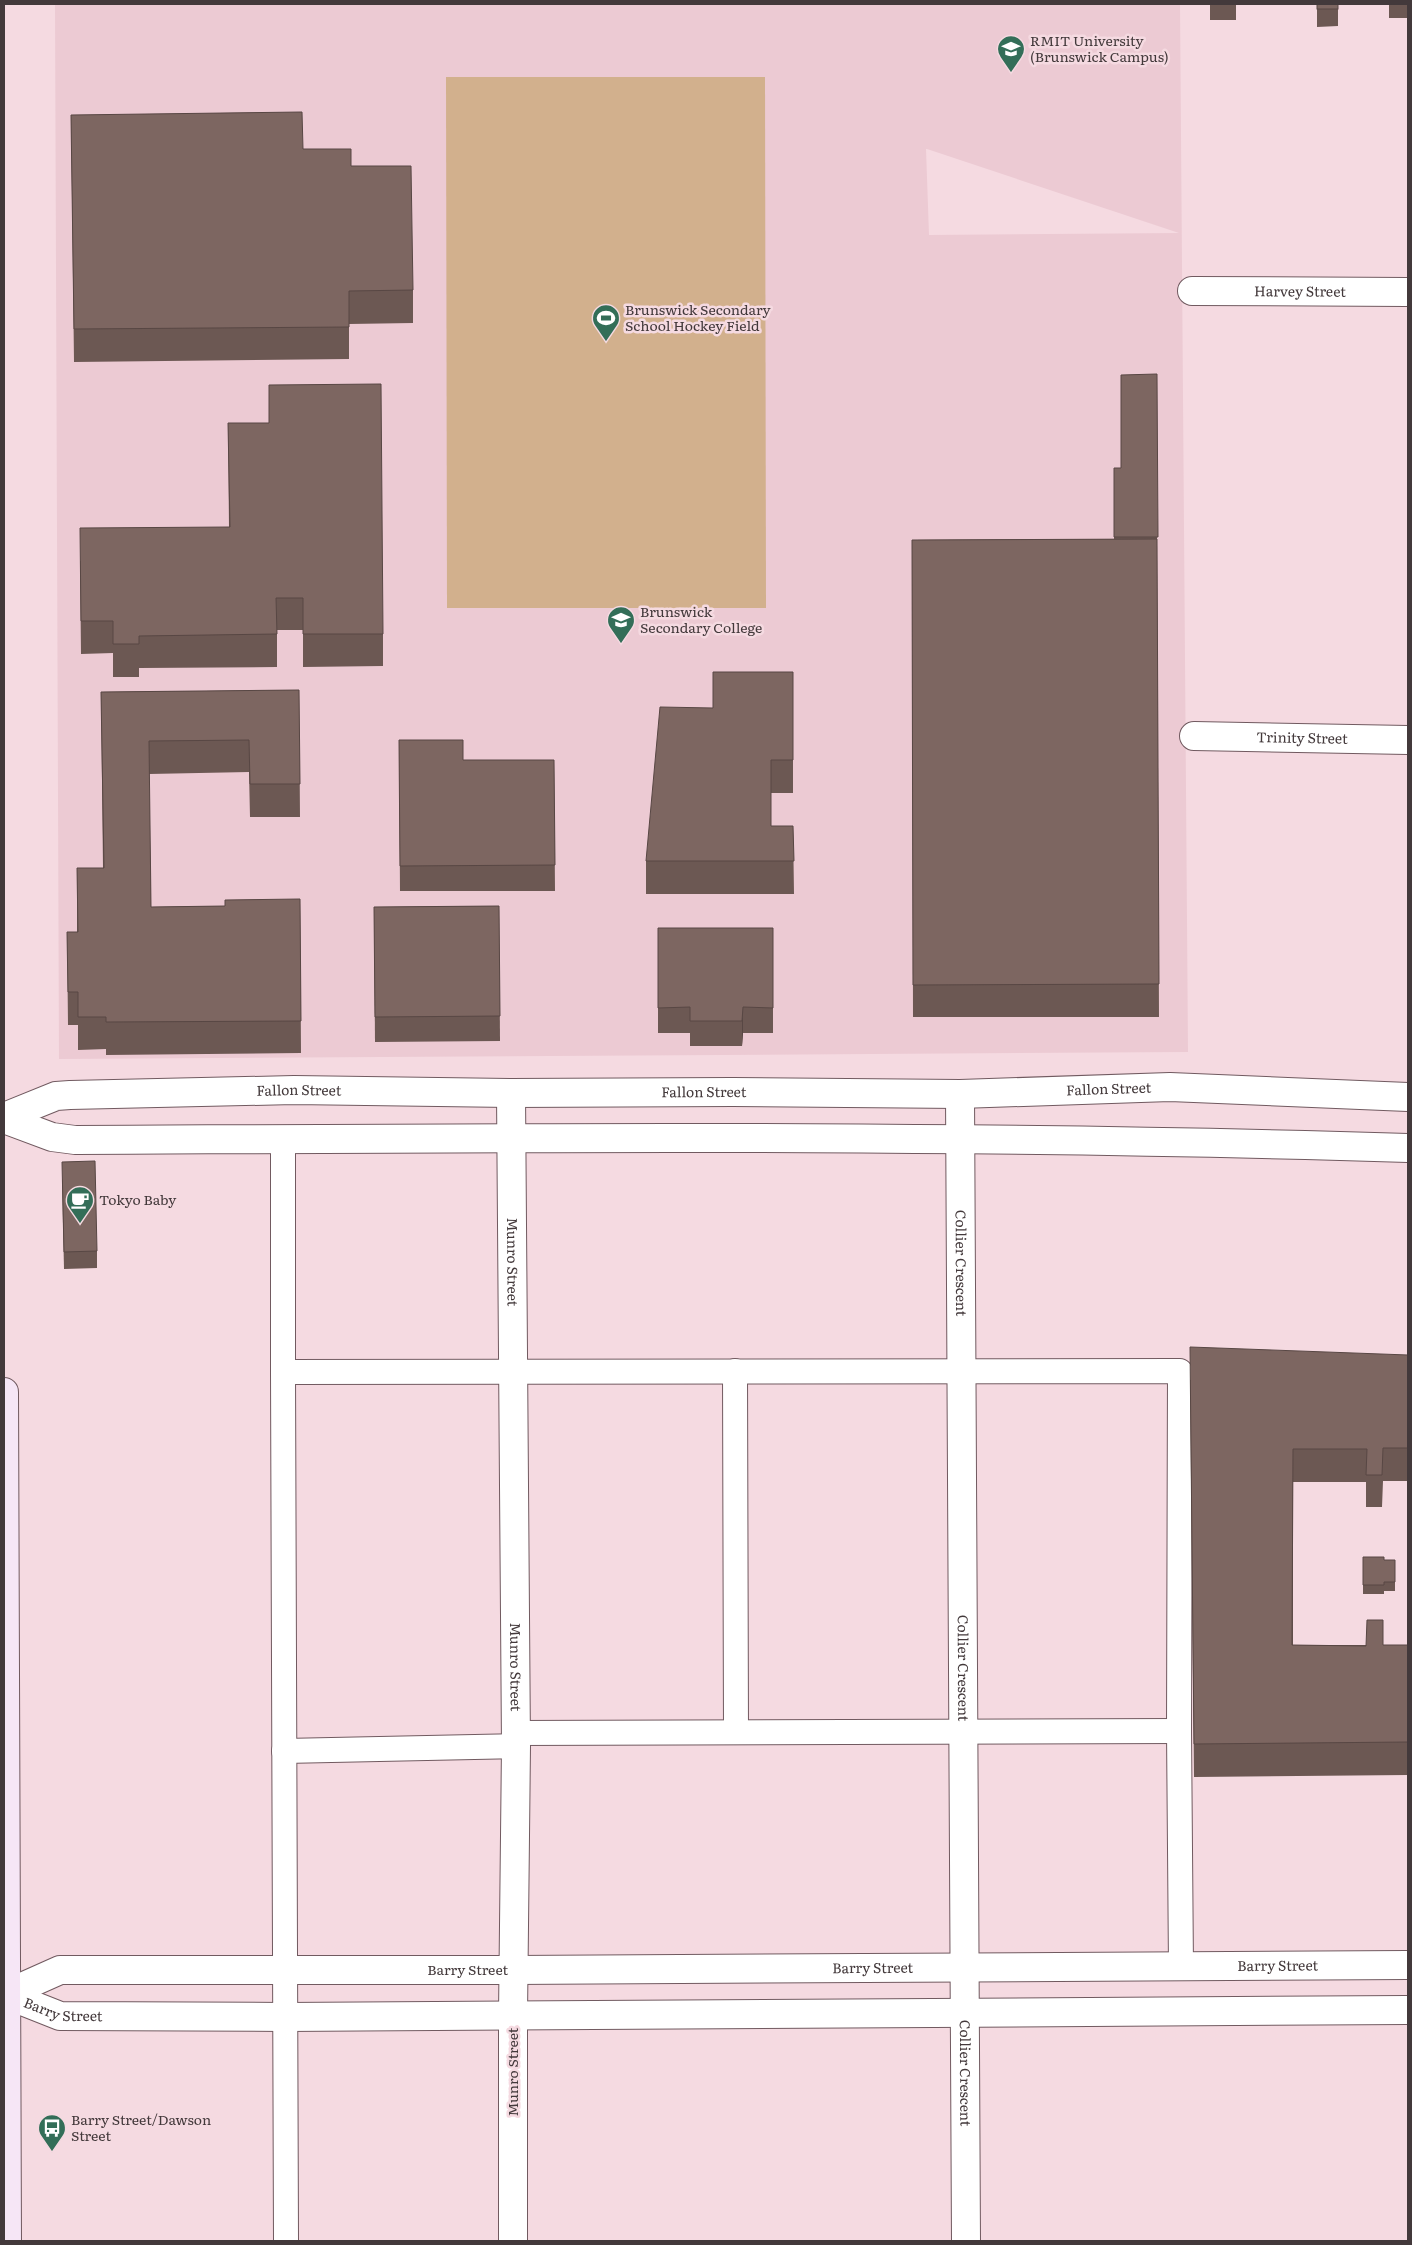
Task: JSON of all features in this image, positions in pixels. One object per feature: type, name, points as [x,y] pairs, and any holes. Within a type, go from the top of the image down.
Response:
[{"type":"street","name":"Harvey Street","points":[[1192,291],[1408,292]]},
{"type":"street","name":"Trinity Street","points":[[1194,736],[1408,740]]},
{"type":"street","name":"Fallon Street","points":[[4,1118],[56,1096],[294,1090],[511,1093],[960,1094],[1170,1087],[1408,1097]]},
{"type":"street","name":"Munro Street","points":[[511,1093],[516,1740],[512,2016],[513,2241]]},
{"type":"street","name":"Collier Crescent","points":[[960,1094],[966,2241]]},
{"type":"street","name":"Fallon Street","points":[[4,1118],[52,1137],[75,1140],[342,1140],[511,1137],[648,1139],[960,1138],[1170,1140],[1408,1148]]},
{"type":"street","points":[[4,1392],[7,2241]]},
{"type":"street","name":"Barry Street","points":[[5,1995],[60,1970],[285,1971],[1408,1965]]},
{"type":"street","name":"Barry Street","points":[[5,1995],[60,2016],[512,2016],[1408,2010]]},
{"type":"lane","points":[[283,1139],[286,2241]]},
{"type":"lane","points":[[283,1372],[1180,1370],[1179,1731],[1181,1967]]},
{"type":"lane","points":[[736,1371],[736,1732]]},
{"type":"lane","points":[[284,1751],[736,1732],[1179,1731]]},
{"type":"shaded area","name":"Brunswick Secondary College","points":[[55,4],[1180,4],[1188,1052],[59,1059]],"holes":[[[926,149],[1179,233],[929,235]]]},
{"type":"shaded area","name":"Brunswick Secondary School Hockey Field","points":[[446,77],[765,77],[766,608],[447,608]]},
{"type":"building","points":[[1317,4],[1338,4],[1338,9],[1317,9]]},
{"type":"building","points":[[302,112],[303,149],[351,149],[351,166],[411,166],[413,290],[349,291],[349,327],[74,329],[71,115]]},
{"type":"building","points":[[1157,374],[1158,537],[1114,537],[1114,468],[1121,468],[1121,375]]},
{"type":"building","points":[[381,384],[383,634],[303,634],[303,598],[276,598],[277,634],[139,636],[139,644],[113,644],[113,621],[81,621],[80,528],[230,527],[228,423],[269,423],[269,385]]},
{"type":"building","points":[[1157,539],[1159,984],[913,985],[912,540]]},
{"type":"building","points":[[713,672],[793,672],[793,760],[771,760],[771,826],[793,826],[794,861],[646,861],[660,707],[713,708]]},
{"type":"building","points":[[299,690],[300,784],[250,784],[249,740],[149,741],[151,907],[225,906],[225,900],[300,899],[301,1021],[106,1022],[106,1017],[78,1017],[78,992],[68,992],[67,932],[78,932],[77,868],[104,868],[101,692]]},
{"type":"building","points":[[399,740],[463,740],[463,760],[554,760],[555,865],[400,866]]},
{"type":"building","points":[[499,906],[500,1016],[375,1017],[374,907]]},
{"type":"building","points":[[658,928],[773,928],[773,1008],[743,1007],[742,1021],[690,1021],[690,1007],[658,1008]]},
{"type":"building","name":"Tokyo Baby","points":[[95,1161],[97,1251],[64,1252],[62,1162]]},
{"type":"building","points":[[1190,1347],[1408,1355],[1408,1448],[1383,1448],[1382,1475],[1366,1475],[1367,1449],[1293,1449],[1292,1645],[1366,1646],[1367,1620],[1383,1620],[1383,1645],[1408,1645],[1408,1742],[1194,1744]]},
{"type":"building","points":[[1363,1557],[1384,1557],[1384,1560],[1395,1560],[1395,1582],[1384,1582],[1384,1585],[1363,1585]]},
{"type":"place","name":"RMIT University (Brunswick Campus)","points":[[1011,73]]},
{"type":"place","name":"Brunswick Secondary School Hockey Field","points":[[606,342]]},
{"type":"place","name":"Brunswick Secondary College","points":[[621,644]]},
{"type":"place","name":"Tokyo Baby","points":[[80,1224]]},
{"type":"place","name":"Barry Street/Dawson Street","points":[[52,2152]]}]
